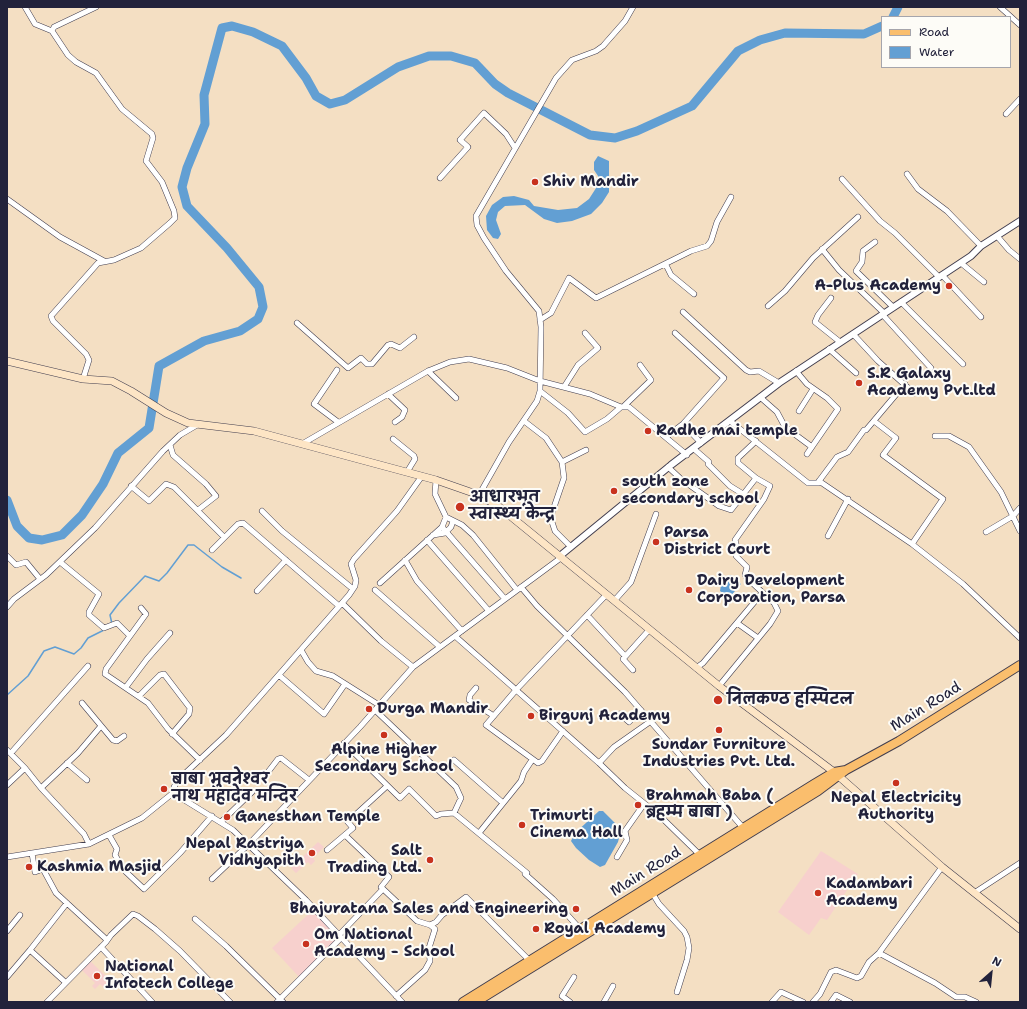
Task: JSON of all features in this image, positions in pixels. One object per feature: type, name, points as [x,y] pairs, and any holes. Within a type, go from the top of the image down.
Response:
[{"type":"main road","points":[[7,361],[83,379],[112,381],[131,390],[166,413],[197,425],[254,431],[422,476],[479,495],[498,506],[696,668],[837,775],[942,867],[1020,929]]},
{"type":"main road","name":"Main Road","points":[[476,1002],[580,929],[651,891],[837,775],[899,740],[1020,665]]},
{"type":"main road","name":"Main Road","points":[[463,1002],[586,936],[700,855],[746,831]]},
{"type":"street","points":[[25,7],[35,24],[52,31],[68,55],[76,62],[96,73],[104,82],[122,109],[152,134],[153,138],[146,161],[162,182],[174,211],[175,218],[141,248],[114,260],[98,263],[51,316],[53,321],[86,354],[89,360],[83,379]]},
{"type":"street","points":[[52,31],[54,27],[96,7]]},
{"type":"street","points":[[479,495],[537,401],[540,391],[540,320],[539,311],[506,271],[477,225],[476,216],[479,208],[556,78],[572,60],[596,51],[603,46],[625,21],[633,7]]},
{"type":"street","points":[[1000,7],[1010,16]]},
{"type":"street","points":[[1011,17],[1020,25]]},
{"type":"street","points":[[1006,114],[1020,99]]},
{"type":"street","points":[[440,178],[468,147],[460,140],[484,113],[506,134],[515,148]]},
{"type":"street","points":[[907,174],[918,189],[947,211],[981,246]]},
{"type":"street","points":[[842,179],[880,221],[941,276],[981,317]]},
{"type":"street","points":[[540,320],[550,312],[569,278],[596,298],[691,251],[707,246],[711,241],[717,222],[731,197]]},
{"type":"street","points":[[7,199],[60,237],[104,261]]},
{"type":"street","points":[[768,306],[785,291],[822,249],[858,217]]},
{"type":"street","points":[[212,879],[248,845],[377,708],[413,667],[561,556],[668,467],[687,455],[779,383],[961,263],[981,246],[1020,221]]},
{"type":"street","points":[[997,236],[1009,250],[1020,259]]},
{"type":"street","points":[[875,242],[863,251],[862,262],[856,271],[893,307]]},
{"type":"street","points":[[822,249],[838,270],[883,314],[931,368]]},
{"type":"street","points":[[961,263],[984,282]]},
{"type":"street","points":[[666,264],[671,275],[694,294]]},
{"type":"street","points":[[831,298],[818,315],[815,322],[840,342]]},
{"type":"street","points":[[901,302],[963,364]]},
{"type":"street","points":[[683,312],[746,370],[750,372],[759,371],[779,383]]},
{"type":"street","points":[[297,324],[348,368],[361,358],[367,364],[372,364],[388,345],[391,344],[400,348],[414,337]]},
{"type":"street","points":[[564,388],[578,365],[598,348],[585,333]]},
{"type":"street","points":[[666,437],[683,424],[724,378],[675,333]]},
{"type":"street","points":[[853,334],[878,361],[914,393]]},
{"type":"street","points":[[829,349],[856,373]]},
{"type":"street","points":[[302,444],[338,422],[428,372],[450,362],[469,359],[507,368],[540,381],[590,394],[622,406],[629,407],[687,455]]},
{"type":"street","points":[[540,391],[568,413],[585,432],[607,419],[650,380],[640,365]]},
{"type":"street","points":[[337,370],[314,404],[338,422]]},
{"type":"street","points":[[796,371],[807,384],[827,398],[838,409],[807,454]]},
{"type":"street","points":[[428,372],[456,398]]},
{"type":"street","points":[[730,421],[808,483],[819,483],[837,457],[848,452],[864,430],[866,430],[905,384]]},
{"type":"street","points":[[799,412],[813,389]]},
{"type":"street","points":[[388,394],[405,410],[402,417],[396,422]]},
{"type":"street","points":[[760,397],[777,412],[785,427],[812,447]]},
{"type":"street","points":[[524,421],[546,438],[562,462],[564,478],[552,513],[552,522],[555,531],[571,547]]},
{"type":"street","points":[[874,421],[896,438],[883,455],[943,499],[912,544]]},
{"type":"street","points":[[683,424],[701,443]]},
{"type":"street","points":[[7,607],[14,599],[60,562],[95,528],[131,486],[180,435],[197,425]]},
{"type":"street","points":[[935,436],[949,436],[969,447],[1001,492],[1020,531]]},
{"type":"street","points":[[393,438],[414,456],[415,459],[407,472]]},
{"type":"street","points":[[719,686],[778,611],[774,603],[745,575],[747,567],[736,556],[738,551],[735,540],[764,499],[770,486],[756,478],[738,463],[738,458],[756,442]]},
{"type":"street","points":[[170,445],[173,455],[206,484],[216,496],[198,510]]},
{"type":"street","points":[[694,449],[709,462],[708,464],[730,486],[743,494]]},
{"type":"street","points":[[562,462],[586,450]]},
{"type":"street","points":[[668,467],[681,479],[719,506],[730,510],[756,478]]},
{"type":"street","points":[[7,849],[9,856],[89,844],[142,818],[173,793],[174,787],[178,780],[226,735],[280,676],[353,589],[356,580],[351,564],[397,511],[422,476]]},
{"type":"street","points":[[436,480],[435,494],[446,517],[462,525],[473,535],[519,588],[641,710],[746,831]]},
{"type":"street","points":[[820,481],[912,544],[963,584],[1020,638]]},
{"type":"street","points":[[131,486],[149,501],[166,484],[178,491],[224,537]]},
{"type":"street","points":[[828,536],[848,499]]},
{"type":"street","points":[[986,532],[1013,516],[1020,508]]},
{"type":"street","points":[[262,511],[282,531],[353,589]]},
{"type":"street","points":[[614,601],[631,582],[656,514]]},
{"type":"street","points":[[380,582],[442,528],[446,517]]},
{"type":"street","points":[[433,535],[445,533],[451,527],[453,521]]},
{"type":"street","points":[[212,550],[238,524],[243,523],[341,604],[380,640],[413,667]]},
{"type":"street","points":[[442,528],[505,599]]},
{"type":"street","points":[[427,540],[489,611]]},
{"type":"street","points":[[7,556],[16,565],[26,562],[40,579]]},
{"type":"street","points":[[257,591],[286,560]]},
{"type":"street","points":[[405,560],[417,581],[462,631]]},
{"type":"street","points":[[60,562],[99,594],[89,612],[89,616],[104,628],[117,624],[130,636]]},
{"type":"street","points":[[375,590],[440,647]]},
{"type":"street","points":[[696,668],[703,663],[762,593]]},
{"type":"street","points":[[563,731],[542,761],[538,763],[486,725],[516,690],[606,595]]},
{"type":"street","points":[[141,608],[146,614],[105,674],[148,703],[172,734],[200,760]]},
{"type":"street","points":[[587,614],[625,656]]},
{"type":"street","points":[[737,623],[758,638]]},
{"type":"street","points":[[634,670],[623,659],[649,630]]},
{"type":"street","points":[[126,687],[170,633]]},
{"type":"street","points":[[455,636],[599,762],[700,855]]},
{"type":"street","points":[[301,650],[308,662],[316,671],[333,676],[377,708],[456,787],[461,798],[454,813]]},
{"type":"street","points":[[88,666],[9,752],[84,834],[89,844]]},
{"type":"street","points":[[139,696],[160,675],[164,674],[190,708],[189,714],[172,734]]},
{"type":"street","points":[[280,676],[324,714],[346,684]]},
{"type":"street","points":[[476,688],[470,695],[470,700],[494,716]]},
{"type":"street","points":[[82,703],[115,741],[124,736]]},
{"type":"street","points":[[620,714],[629,722],[641,710]]},
{"type":"street","points":[[599,762],[614,747],[651,721]]},
{"type":"street","points":[[41,788],[67,763],[101,726]]},
{"type":"street","points":[[344,743],[400,798],[409,789],[436,816],[454,813],[526,873],[525,874],[553,899],[586,936]]},
{"type":"street","points":[[268,772],[278,759],[281,758],[309,780]]},
{"type":"street","points":[[454,760],[503,802]]},
{"type":"street","points":[[479,834],[520,781],[532,760]]},
{"type":"street","points":[[67,763],[87,780]]},
{"type":"street","points":[[7,785],[25,768]]},
{"type":"street","points":[[327,850],[353,828],[347,821],[387,786]]},
{"type":"street","points":[[221,822],[252,792]]},
{"type":"street","points":[[173,793],[221,822],[248,845],[306,900],[402,1002]]},
{"type":"street","points":[[617,857],[627,840],[625,831],[644,804]]},
{"type":"street","points":[[109,835],[117,849],[115,855],[118,860],[126,872],[144,889],[180,853],[212,816]]},
{"type":"street","points":[[195,919],[226,946],[280,1001],[383,889],[381,887],[389,877],[345,835]]},
{"type":"street","points":[[32,853],[35,872],[43,870],[56,893],[107,940]]},
{"type":"street","points":[[974,892],[1020,863]]},
{"type":"street","points":[[813,1002],[820,994],[831,972],[836,970],[857,978],[861,976],[869,962],[879,953],[942,867]]},
{"type":"street","points":[[383,889],[417,921],[430,925],[435,929],[429,948],[430,961],[425,970],[396,996]]},
{"type":"street","points":[[651,891],[659,904],[684,931],[687,937],[687,960],[677,992]]},
{"type":"street","points":[[430,925],[466,897],[532,964]]},
{"type":"street","points":[[7,977],[67,903]]},
{"type":"street","points":[[47,1002],[133,914],[138,916],[180,951],[230,1002]]},
{"type":"street","points":[[7,931],[20,915]]},
{"type":"street","points":[[101,947],[152,1002]]},
{"type":"street","points":[[30,950],[66,982]]},
{"type":"street","points":[[879,953],[935,983],[956,997],[976,1002]]},
{"type":"street","points":[[570,1002],[562,996],[574,977]]},
{"type":"street","points":[[604,1002],[612,986]]},
{"type":"street","points":[[772,1002],[781,992],[803,1002]]},
{"type":"street","points":[[831,1002],[836,995],[850,1002]]},
{"type":"shaded area","name":"Nepal Rastriya Vidhyapith","points":[[318,842],[324,847],[313,858],[315,861],[311,865],[308,862],[296,873],[291,868]]},
{"type":"shaded area","name":"Kadambari Academy","points":[[821,851],[858,874],[827,920],[821,918],[809,935],[778,912]]},
{"type":"shaded area","name":"Om National Academy - School","points":[[313,910],[340,940],[301,979],[272,948]]},
{"type":"shaded area","name":"National Infotech College","points":[[89,960],[111,981],[104,988],[100,984],[95,989],[92,986],[95,983],[81,969]]},
{"type":"water","points":[[598,156],[609,161],[609,192],[602,203],[591,214],[572,221],[557,223],[544,219],[525,205],[505,206],[498,212],[496,220],[501,234],[498,239],[493,238],[487,230],[486,216],[492,205],[503,197],[514,196],[529,200],[534,206],[558,210],[577,208],[589,199],[598,185],[598,176],[594,170],[594,162]]},
{"type":"water","points":[[731,575],[741,584],[729,598],[720,591],[721,585],[728,576]]},
{"type":"water","points":[[599,811],[603,811],[615,823],[620,834],[618,842],[605,865],[600,867],[589,860],[571,841],[575,833]]},
{"type":"waterway","points":[[894,16],[898,7]]},
{"type":"waterway","points":[[7,500],[17,526],[29,538],[42,540],[62,535],[82,515],[103,484],[118,453],[149,428],[159,366],[204,341],[240,331],[258,319],[263,307],[259,287],[227,248],[187,206],[182,187],[187,168],[205,124],[204,95],[222,28],[232,26],[253,32],[282,46],[306,78],[316,96],[330,104],[345,100],[398,67],[429,56],[451,56],[475,63],[495,84],[508,93],[590,135],[615,138],[637,131],[692,106],[738,51],[760,40],[785,33],[864,34],[881,26]]},
{"type":"waterway","points":[[112,624],[110,615],[119,603],[145,576],[159,581],[167,573],[188,545],[194,545],[222,567],[241,578]]},
{"type":"waterway","points":[[7,695],[28,676],[44,651],[55,647],[74,654],[81,648],[88,638],[104,630]]},
{"type":"place","name":"Shiv Mandir","points":[[535,182]]},
{"type":"place","name":"A-Plus Academy","points":[[949,286]]},
{"type":"place","name":"S.R Galaxy Academy Pvt.ltd","points":[[859,383]]},
{"type":"place","name":"Radhe mai temple","points":[[648,431]]},
{"type":"place","name":"south zone secondary school","points":[[614,491]]},
{"type":"place","name":"आधारभूत स्वास्थ्य केन्द्र","points":[[460,507]]},
{"type":"place","name":"Parsa District Court","points":[[656,542]]},
{"type":"place","name":"Dairy Development Corporation, Parsa","points":[[689,590]]},
{"type":"place","name":"निलकण्ठ हस्पिटल","points":[[718,700]]},
{"type":"place","name":"Durga Mandir","points":[[369,709]]},
{"type":"place","name":"Birgunj Academy","points":[[531,716]]},
{"type":"place","name":"Sundar Furniture Industries Pvt. Ltd.","points":[[719,730]]},
{"type":"place","name":"Alpine Higher Secondary School","points":[[384,735]]},
{"type":"place","name":"Nepal Electricity Authority","points":[[896,783]]},
{"type":"place","name":"बाबा भुवनेश्वर नाथ महादेव मन्दिर","points":[[164,789]]},
{"type":"place","name":"Brahmah Baba ( ब्रहम्म बाबा )","points":[[638,805]]},
{"type":"place","name":"Ganesthan Temple","points":[[227,817]]},
{"type":"place","name":"Trimurti Cinema Hall","points":[[522,825]]},
{"type":"place","name":"Nepal Rastriya Vidhyapith","points":[[312,853]]},
{"type":"place","name":"Salt Trading Ltd.","points":[[430,860]]},
{"type":"place","name":"Kashmia Masjid","points":[[29,867]]},
{"type":"place","name":"Kadambari Academy","points":[[818,893]]},
{"type":"place","name":"Bhajuratana Sales and Engineering","points":[[576,909]]},
{"type":"place","name":"Royal Academy","points":[[536,929]]},
{"type":"place","name":"Om National Academy - School","points":[[306,944]]},
{"type":"place","name":"National Infotech College","points":[[97,976]]}]
